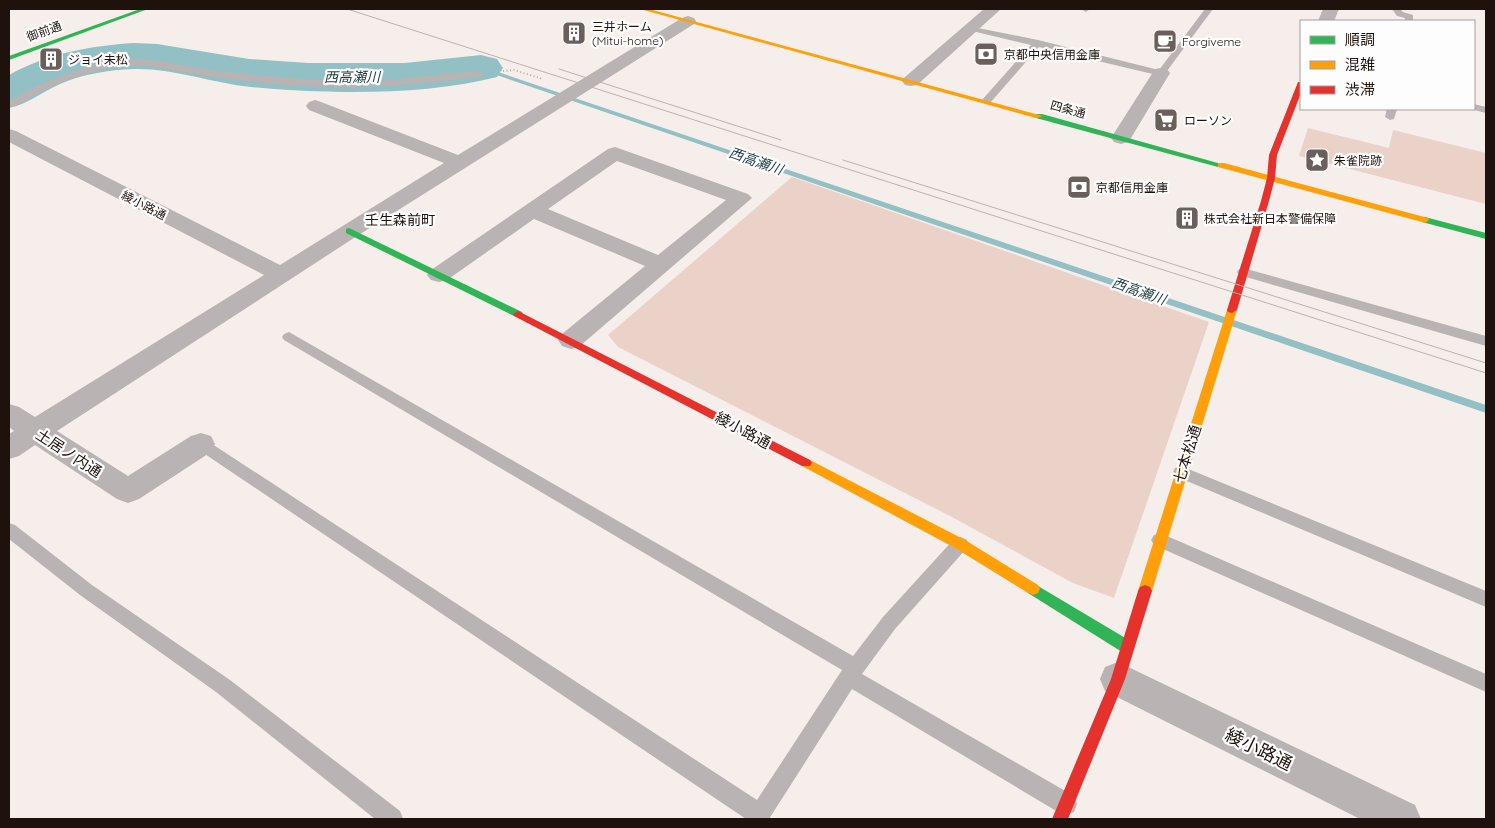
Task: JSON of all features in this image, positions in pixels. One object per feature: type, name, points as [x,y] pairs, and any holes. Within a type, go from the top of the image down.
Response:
[{"type":"street","name":"御前通","points":[[9,58],[145,9]]},
{"type":"street","name":"四条通","points":[[648,9],[1486,236]]},
{"type":"street","points":[[911,81],[992,9]]},
{"type":"street","points":[[9,448],[458,162],[560,90],[688,21]]},
{"type":"street","points":[[1121,138],[1161,73]]},
{"type":"street","name":"七本松通","points":[[1063,812],[1123,663],[1271,178],[1273,156],[1300,87]]},
{"type":"street","points":[[315,106],[458,162]]},
{"type":"street","name":"綾小路通","points":[[9,135],[280,274]]},
{"type":"street","points":[[439,275],[615,154],[741,198],[571,340]]},
{"type":"street","points":[[532,210],[661,265]]},
{"type":"street","name":"綾小路通","points":[[349,231],[571,340],[960,544],[1123,663],[1401,819]]},
{"type":"street","name":"土居ノ内通","points":[[9,414],[128,491],[201,444]]},
{"type":"lane","points":[[971,28],[1161,73],[1209,9]]},
{"type":"lane","points":[[1396,9],[1400,14],[1410,17],[1409,20]]},
{"type":"lane","points":[[986,101],[1038,43]]},
{"type":"lane","points":[[9,105],[80,73],[106,64],[126,62],[143,62],[252,79],[351,84],[384,83],[478,74]]},
{"type":"lane","points":[[1243,272],[1486,341]]},
{"type":"lane","points":[[289,337],[852,672],[1063,812]]},
{"type":"lane","points":[[201,444],[759,817],[852,672],[889,623],[960,544]]},
{"type":"lane","points":[[1181,472],[1486,599]]},
{"type":"lane","points":[[9,530],[86,590],[223,686],[392,819]]},
{"type":"lane","points":[[1160,540],[1486,683]]},
{"type":"path","points":[[502,71],[514,70],[560,90]]},
{"type":"shaded area","points":[[1308,128],[1389,148],[1393,130],[1486,153],[1486,204],[1299,156]]},
{"type":"shaded area","points":[[792,177],[1209,322],[1114,598],[1073,583],[950,516],[618,347],[608,335]]},
{"type":"waterway","name":"西高瀬川","points":[[9,94],[42,75],[63,67],[97,59],[134,56],[157,57],[249,73],[308,77],[405,77],[481,68]]},
{"type":"waterway","name":"西高瀬川","points":[[481,68],[1486,409]]},
{"type":"tram line","points":[[347,9],[1486,373]]},
{"type":"tram line","points":[[559,69],[781,140]]},
{"type":"tram line","points":[[843,160],[1486,363]]},
{"type":"traffic: fast","points":[[9,58],[145,9]]},
{"type":"traffic: fast","points":[[1039,116],[1221,165]]},
{"type":"traffic: fast","points":[[1425,220],[1486,236]]},
{"type":"traffic: fast","points":[[349,231],[518,314]]},
{"type":"traffic: fast","points":[[1033,589],[1127,647]]},
{"type":"traffic: slow","points":[[643,9],[1039,116]]},
{"type":"traffic: slow","points":[[1221,165],[1425,220]]},
{"type":"traffic: slow","points":[[1145,591],[1232,310]]},
{"type":"traffic: slow","points":[[806,463],[960,544],[1033,589]]},
{"type":"traffic: jam","points":[[1232,310],[1265,201],[1271,178],[1273,155],[1300,87]]},
{"type":"traffic: jam","points":[[518,314],[806,463]]},
{"type":"traffic: jam","points":[[1060,819],[1118,679],[1145,591]]},
{"type":"place","name":"三井ホーム (Mitui-home)","points":[[574,33]]},
{"type":"place","name":"Forgiveme","points":[[1165,41]]},
{"type":"place","name":"京都中央信用金庫","points":[[986,54]]},
{"type":"place","name":"ジョイ未松","points":[[51,59]]},
{"type":"place","name":"ローソン","points":[[1166,120]]},
{"type":"place","name":"朱雀院跡","points":[[1317,160]]},
{"type":"place","name":"京都信用金庫","points":[[1079,187]]},
{"type":"place","name":"株式会社新日本警備保障","points":[[1187,218]]},
{"type":"district","name":"壬生森前町","points":[[400,220]]}]
